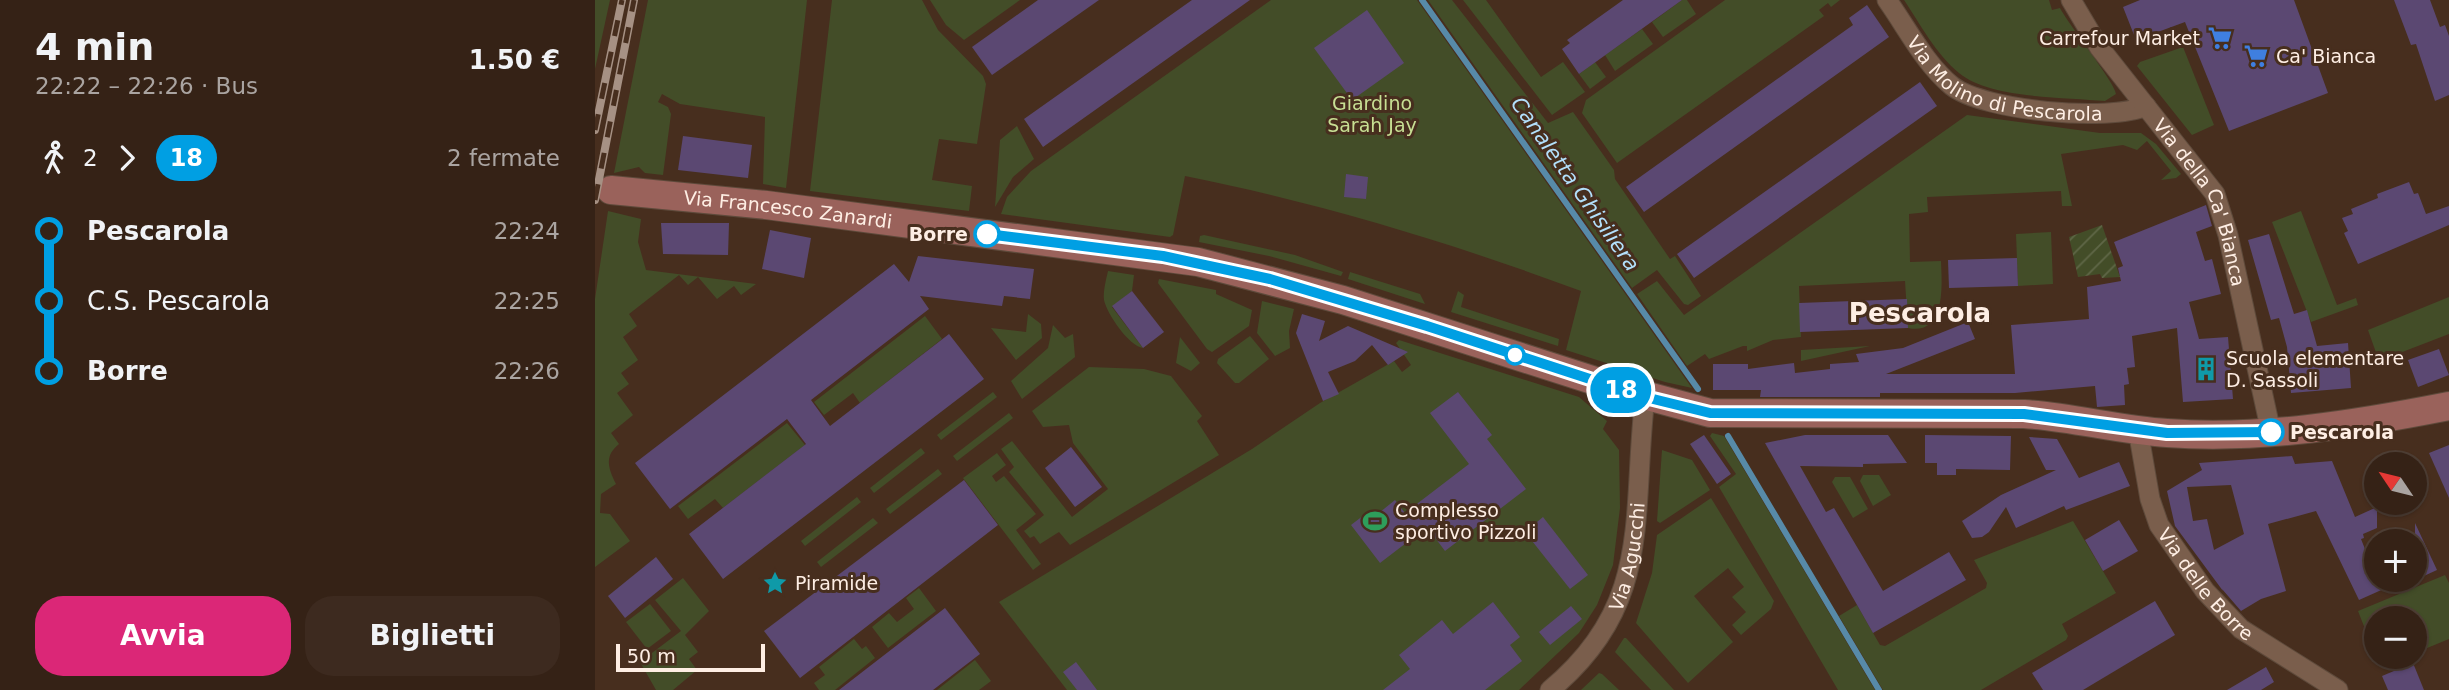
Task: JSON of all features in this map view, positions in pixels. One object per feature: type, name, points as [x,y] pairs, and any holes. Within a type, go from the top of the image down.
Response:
[{"type":"main road","name":"Via Francesco Zanardi","points":[[611,190],[753,203],[1198,262],[1343,300],[1645,397],[1696,410],[1730,414],[2024,414],[2063,417],[2138,430],[2214,435],[2271,432],[2449,406]]},
{"type":"street","name":"Via Molino di Pescarola","points":[[1887,0],[1941,75],[1971,97],[1989,102],[2100,115],[2123,114],[2146,106]]},
{"type":"street","name":"Via della Ca' Bianca","points":[[2071,0],[2095,41],[2218,200],[2271,432]]},
{"type":"street","name":"Via Agucchi","points":[[1550,690],[1579,664],[1604,631],[1627,580],[1636,540],[1645,397]]},
{"type":"street","name":"Via delle Borre","points":[[2138,430],[2150,499],[2157,519],[2165,537],[2205,591],[2241,629],[2338,690]]},
{"type":"green space","points":[[595,0],[610,0],[595,69]]},
{"type":"green space","points":[[648,0],[807,0],[786,188],[763,184],[765,117],[680,104],[662,94],[658,102],[668,107],[671,114],[663,175],[645,173],[639,167],[614,173]]},
{"type":"green space","points":[[832,0],[922,0],[938,30],[983,76],[986,84],[977,144],[939,139],[932,180],[972,186],[969,211],[810,191]]},
{"type":"green space","points":[[930,0],[1020,0],[964,40],[946,25]]},
{"type":"green space","name":"Giardino Sarah Jay","points":[[1271,0],[1417,0],[1692,388],[1566,350],[1581,291],[1435,241],[1286,199],[1185,176],[1173,235],[1170,237],[1001,214],[1007,197],[1031,171]]},
{"type":"green space","points":[[1428,0],[1452,0],[1548,123],[1573,112],[1614,170],[1615,179],[1670,259],[1675,256],[1701,296],[1688,305],[1684,304],[1657,270],[1632,288]]},
{"type":"green space","points":[[1463,0],[1486,0],[1541,77],[1563,62],[1585,92],[1552,115]]},
{"type":"green space","points":[[1682,0],[1687,0],[1696,14],[1663,37],[1652,22]]},
{"type":"green space","points":[[1725,0],[1840,0],[1831,7],[1828,3],[1819,10],[1824,16],[1617,163],[1582,113],[1586,100]]},
{"type":"green space","points":[[1904,0],[2049,0],[2052,10],[2060,8],[2109,79],[2116,94],[2105,101],[2049,97],[2008,92],[1973,82],[1943,57]]},
{"type":"green space","points":[[1642,29],[1653,44],[1615,71],[1605,55]]},
{"type":"green space","points":[[2183,47],[2214,125],[2192,135],[2137,66],[2140,62]]},
{"type":"green space","points":[[1595,62],[1606,77],[1590,89],[1579,74]]},
{"type":"green space","points":[[1967,115],[2100,133],[2141,133],[2156,144],[2181,174],[2176,178],[2161,180],[2171,171],[2147,141],[2137,150],[2123,145],[2061,154],[2072,206],[2062,206],[2061,191],[1927,197],[1928,212],[1909,214],[1910,262],[1941,261],[1939,306],[1929,324],[1920,328],[1908,328],[1905,281],[1799,286],[1801,337],[1773,340],[1747,351],[1747,346],[1743,346],[1709,359],[1705,354],[1687,366],[1637,294],[1657,281],[1684,315]]},
{"type":"green space","points":[[1017,126],[1034,159],[1013,177],[995,207],[1000,140]]},
{"type":"green space","points":[[608,211],[641,219],[638,242],[646,270],[756,284],[741,295],[734,286],[717,299],[698,277],[688,285],[679,275],[629,314],[637,326],[623,337],[638,360],[621,373],[629,384],[617,393],[633,415],[611,433],[619,444],[609,458],[616,484],[601,494],[600,513],[610,514],[630,541],[595,567],[595,299]]},
{"type":"green space","points":[[2301,211],[2337,305],[2356,298],[2358,305],[2311,322],[2272,222]]},
{"type":"green space","points":[[2102,225],[2120,277],[2102,278],[2100,274],[2078,277],[2069,237]]},
{"type":"green space","points":[[2051,232],[2053,284],[2018,286],[2016,234]]},
{"type":"green space","points":[[1200,236],[1295,255],[1343,272],[1341,276],[1269,256],[1199,242]]},
{"type":"green space","points":[[1108,271],[1134,275],[1132,291],[1112,307],[1143,348],[1125,336],[1106,306],[1104,293]]},
{"type":"green space","points":[[1350,272],[1420,294],[1425,304],[1348,279]]},
{"type":"green space","points":[[1159,279],[1216,290],[1216,294],[1252,310],[1249,326],[1212,352],[1158,283]]},
{"type":"green space","points":[[1458,291],[1464,295],[1461,307],[1559,339],[1558,346],[1451,312]]},
{"type":"green space","points":[[2449,297],[2449,334],[2379,361],[2368,330]]},
{"type":"green space","points":[[1262,301],[1294,309],[1289,331],[1290,348],[1275,356],[1257,333]]},
{"type":"green space","points":[[1028,314],[1041,324],[1042,338],[1016,360],[991,328],[1026,332]]},
{"type":"green space","points":[[925,316],[942,339],[860,403],[853,393],[824,415],[814,402]]},
{"type":"green space","points":[[1053,325],[1065,338],[1073,334],[1075,357],[1022,399],[1011,381],[1048,348]]},
{"type":"green space","points":[[1250,336],[1269,359],[1239,383],[1235,383],[1217,363],[1218,359]]},
{"type":"green space","points":[[1180,337],[1200,363],[1191,371],[1176,363]]},
{"type":"green space","name":"Complesso sportivo Pizzoli","points":[[1399,340],[1579,397],[1607,421],[1603,429],[1619,450],[1620,508],[1613,565],[1597,605],[1579,633],[1519,690],[1067,690],[999,602],[1252,449],[1320,403],[1394,361],[1402,372],[1411,365],[1396,343]]},
{"type":"green space","points":[[1870,346],[1801,361],[1801,350]]},
{"type":"green space","points":[[1089,367],[1144,369],[1171,376],[1202,416],[1197,421],[1219,455],[1070,545],[1059,532],[1040,544],[1034,536],[1030,538],[1024,531],[1044,515],[1009,472],[1014,467],[1001,449],[1012,441],[1072,517],[1108,489],[1073,443],[1069,425],[1043,427],[1032,411]]},
{"type":"green space","points":[[993,392],[997,397],[941,440],[937,435]]},
{"type":"green space","points":[[1009,413],[1013,418],[957,461],[953,456]]},
{"type":"green space","points":[[787,423],[805,445],[723,508],[715,499],[688,519],[678,506]]},
{"type":"green space","points":[[1712,433],[1724,436],[1875,690],[1838,690],[1719,487],[1736,474],[1710,436]]},
{"type":"green space","points":[[921,448],[925,453],[874,493],[870,488]]},
{"type":"green space","points":[[1662,450],[1692,460],[1710,490],[1660,523],[1657,521]]},
{"type":"green space","points":[[997,453],[1006,465],[992,476],[996,482],[1004,476],[1036,514],[1016,530],[1041,564],[1033,570],[963,478]]},
{"type":"green space","points":[[938,469],[942,474],[890,514],[886,509]]},
{"type":"green space","points":[[1863,475],[1879,475],[1891,495],[1873,506],[1860,481]]},
{"type":"green space","points":[[1835,477],[1850,477],[1868,509],[1853,518],[1832,482]]},
{"type":"green space","points":[[857,497],[861,502],[805,546],[801,541]]},
{"type":"green space","points":[[1711,498],[1774,601],[1771,609],[1741,635],[1732,625],[1746,612],[1732,597],[1744,587],[1728,568],[1694,596],[1733,642],[1688,683],[1636,623],[1652,573],[1657,535]]},
{"type":"green space","points":[[873,518],[878,523],[821,567],[817,562]]},
{"type":"green space","points":[[2073,521],[2116,593],[2062,624],[2068,636],[2066,640],[1981,690],[1883,690],[1839,616],[1857,605],[1880,645],[1885,646],[1986,588],[1987,583],[1974,560]]},
{"type":"green space","points":[[2445,575],[2449,583],[2449,639],[2427,648],[2427,606],[2370,606],[2404,592],[2427,592],[2427,582]]},
{"type":"green space","points":[[683,578],[709,611],[685,635],[698,652],[689,659],[697,670],[673,690],[656,690],[640,662],[681,631],[655,600]]},
{"type":"green space","points":[[919,588],[936,611],[888,648],[872,627],[889,613],[897,622],[914,609],[906,598]]},
{"type":"green space","points":[[650,604],[671,631],[647,649],[626,622]]},
{"type":"green space","points":[[2364,609],[2364,626],[2358,611]]},
{"type":"green space","points":[[1624,638],[1674,690],[1651,690],[1615,652]]},
{"type":"green space","points":[[854,639],[862,649],[866,646],[875,658],[835,690],[819,690],[814,683],[825,675],[819,667]]},
{"type":"green space","points":[[975,660],[991,681],[979,690],[937,690]]},
{"type":"green space","points":[[1599,673],[1602,674],[1619,690],[1581,690]]},
{"type":"building","points":[[1038,0],[1099,0],[992,75],[972,47]]},
{"type":"building","points":[[1192,0],[1250,0],[1043,147],[1024,119]]},
{"type":"building","points":[[1623,0],[1682,0],[1579,74],[1562,49],[1570,43],[1567,40]]},
{"type":"building","name":"Ca' Bianca","points":[[2140,0],[2294,0],[2328,93],[2229,131],[2185,22],[2136,40],[2123,7]]},
{"type":"building","points":[[2394,0],[2430,0],[2440,27],[2445,25],[2449,36],[2449,95],[2435,101],[2416,44],[2411,45]]},
{"type":"building","points":[[1867,5],[1889,37],[1644,212],[1626,187],[1853,25],[1849,18]]},
{"type":"building","points":[[1367,10],[1404,63],[1352,100],[1314,48]]},
{"type":"building","points":[[1920,82],[1937,106],[1694,278],[1677,254]]},
{"type":"building","points":[[683,136],[752,145],[748,178],[678,170]]},
{"type":"building","points":[[1346,174],[1368,177],[1366,199],[1344,197]]},
{"type":"building","points":[[2409,182],[2414,194],[2418,193],[2426,214],[2449,206],[2449,225],[2358,264],[2344,233],[2348,231],[2342,218],[2353,214],[2351,209],[2378,198],[2377,194]]},
{"type":"building","points":[[2206,205],[2212,226],[2196,232],[2205,261],[2212,259],[2221,294],[2189,302],[2199,339],[2228,337],[2233,399],[2183,402],[2177,328],[2132,336],[2135,367],[2127,368],[2129,384],[2124,385],[2125,405],[2097,407],[2095,386],[2015,393],[1880,393],[1880,397],[1760,397],[1761,390],[1713,390],[1713,364],[1748,364],[1748,369],[1794,363],[1795,373],[1830,369],[1830,364],[1859,362],[1856,354],[1903,348],[1968,322],[1975,339],[1886,374],[2015,374],[2011,325],[2089,319],[2087,287],[2121,281],[2118,268],[2123,266],[2114,242]]},
{"type":"building","points":[[661,223],[729,223],[728,255],[663,254]]},
{"type":"building","points":[[770,230],[811,238],[804,278],[762,269]]},
{"type":"building","points":[[2269,234],[2294,314],[2307,310],[2317,346],[2348,343],[2351,388],[2291,393],[2287,347],[2279,318],[2271,320],[2248,240]]},
{"type":"building","points":[[918,256],[1034,269],[1030,299],[1004,296],[1002,306],[920,296],[929,309],[811,400],[830,426],[949,334],[984,379],[723,579],[689,534],[806,444],[787,419],[670,509],[635,463],[894,264],[909,282]]},
{"type":"building","points":[[2017,258],[2018,286],[1949,288],[1948,260]]},
{"type":"building","points":[[1132,291],[1164,332],[1143,348],[1112,306]]},
{"type":"building","points":[[1907,299],[1908,328],[1800,332],[1799,303]]},
{"type":"building","points":[[1302,314],[1325,321],[1319,341],[1348,326],[1408,352],[1388,365],[1372,345],[1355,361],[1328,372],[1339,394],[1323,401],[1296,333]]},
{"type":"building","points":[[2439,349],[2449,375],[2418,387],[2408,360]]},
{"type":"building","points":[[1458,392],[1492,435],[1487,439],[1526,489],[1445,551],[1427,527],[1380,563],[1351,525],[1364,515],[1369,521],[1395,500],[1405,513],[1469,464],[1430,413]]},
{"type":"building","points":[[1704,435],[1731,474],[1717,484],[1690,444]]},
{"type":"building","points":[[1805,435],[1888,435],[1907,463],[1863,464],[1863,467],[1800,466],[1826,512],[1834,508],[1883,591],[1949,552],[1966,580],[1873,633],[1765,443]]},
{"type":"building","points":[[1925,435],[2011,436],[2010,470],[1956,469],[1956,475],[1937,475],[1937,463],[1925,463]]},
{"type":"building","points":[[2029,437],[2057,439],[2079,478],[2119,462],[2130,486],[2066,510],[2064,506],[2016,528],[2006,507],[1989,532],[1982,537],[1972,538],[1962,521],[2001,495],[2056,470],[2046,470]]},
{"type":"building","points":[[2449,445],[2449,498],[2429,453]]},
{"type":"building","points":[[1071,447],[1102,487],[1075,507],[1045,468]]},
{"type":"building","points":[[2292,456],[2295,464],[2332,461],[2355,517],[2364,513],[2377,515],[2377,528],[2364,529],[2364,538],[2361,539],[2364,546],[2364,592],[2377,592],[2359,600],[2316,511],[2268,524],[2286,591],[2261,599],[2241,611],[2175,526],[2167,491],[2202,470],[2199,463]],"holes":[[[2231,485],[2244,534],[2214,550],[2207,519],[2193,521],[2187,487]]]},
{"type":"building","points":[[964,480],[998,525],[800,678],[764,631]]},
{"type":"building","points":[[1543,517],[1588,575],[1570,589],[1525,532]]},
{"type":"building","points":[[2119,520],[2138,551],[2103,571],[2085,540]]},
{"type":"building","points":[[2427,549],[2437,570],[2427,575]]},
{"type":"building","points":[[656,557],[673,579],[625,618],[608,596]]},
{"type":"building","points":[[2155,601],[2175,635],[2083,690],[2043,690],[2032,673]]},
{"type":"building","points":[[1493,602],[1520,637],[1510,645],[1522,661],[1485,690],[1383,690],[1410,669],[1399,655],[1442,620],[1453,634]]},
{"type":"building","points":[[1571,606],[1582,619],[1550,645],[1539,632]]},
{"type":"building","points":[[945,608],[980,654],[933,690],[839,690]]},
{"type":"building","points":[[1076,662],[1097,690],[1077,690],[1063,672]]},
{"type":"building","points":[[2266,667],[2274,682],[2261,690],[2227,690]]},
{"type":"building","points":[[2399,669],[2415,669],[2424,690],[2388,690],[2382,676]]},
{"type":"waterway","name":"Canaletta Ghisiliera","points":[[1422,0],[1698,389]]},
{"type":"waterway","name":"Canaletta Ghisiliera","points":[[1728,436],[1879,690]]},
{"type":"railway","points":[[595,130],[622,0]]},
{"type":"railway","points":[[595,200],[634,0]]},
{"type":"bus line","name":"18","points":[[987,234],[1163,256],[1270,279],[1466,338],[1645,397],[1710,413],[2024,414],[2063,417],[2108,428],[2167,433],[2214,435],[2271,432]]},
{"type":"place","name":"Carrefour Market","points":[[2220,38]]},
{"type":"place","name":"Ca' Bianca","points":[[2256,56]]},
{"type":"place","name":"Borre","points":[[987,234]]},
{"type":"place","name":"Scuola elementare D. Sassoli","points":[[2206,369]]},
{"type":"place","name":"Pescarola","points":[[2271,432]]},
{"type":"place","name":"Complesso sportivo Pizzoli","points":[[1375,521]]},
{"type":"place","name":"Piramide","points":[[775,583]]},
{"type":"district","name":"Pescarola","points":[[1920,313]]}]
